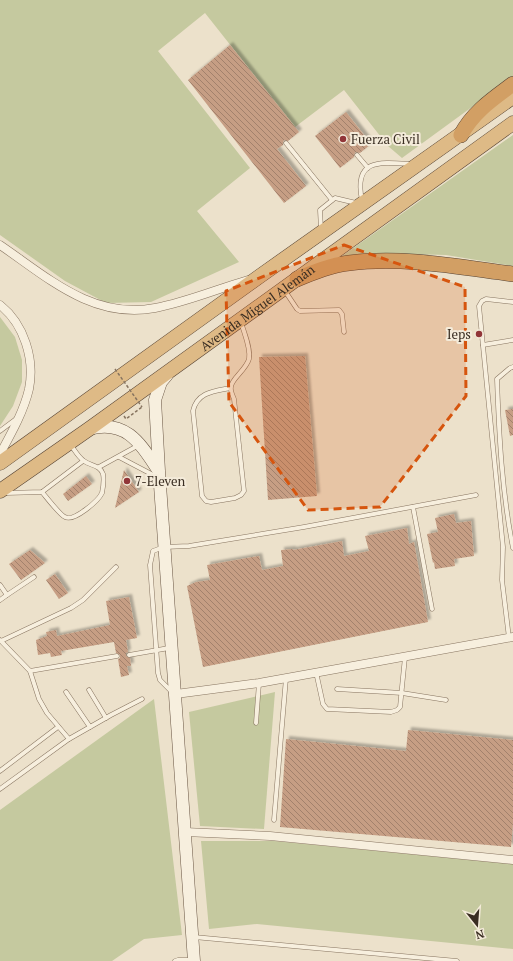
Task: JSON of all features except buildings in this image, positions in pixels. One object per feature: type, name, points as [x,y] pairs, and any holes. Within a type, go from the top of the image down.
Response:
[{"type":"highway","points":[[461,135],[476,113],[513,84]]},
{"type":"highway","name":"Avenida Miguel Alemán","points":[[0,463],[260,276],[363,205],[513,97]]},
{"type":"highway","name":"Avenida Miguel Alemán","points":[[0,492],[513,123]]},
{"type":"highway","points":[[297,279],[335,265],[362,262],[419,262],[513,274]]},
{"type":"main road","points":[[172,368],[161,382],[155,400],[164,547],[176,694],[194,960]]},
{"type":"main road","points":[[89,429],[102,426],[116,428],[130,434],[141,444],[159,474]]},
{"type":"street","points":[[0,245],[62,287],[83,299],[110,309],[130,311],[155,308],[260,276]]},
{"type":"street","points":[[0,305],[14,321],[24,338],[30,358],[29,389],[18,418],[0,454]]},
{"type":"street","points":[[176,694],[259,683],[511,638]]},
{"type":"street","points":[[185,832],[270,836],[513,860]]},
{"type":"lane","points":[[286,143],[332,200]]},
{"type":"lane","points":[[357,155],[368,168]]},
{"type":"lane","points":[[321,234],[320,210],[332,200],[335,198],[363,205],[360,186],[364,174],[368,168],[374,164],[389,162],[419,164]]},
{"type":"lane","points":[[284,288],[297,309],[300,311],[339,310],[342,314],[344,332]]},
{"type":"lane","points":[[511,638],[502,580],[503,547],[479,306],[480,303],[486,299],[513,302]]},
{"type":"lane","points":[[230,388],[207,393],[197,400],[193,411],[202,496],[206,501],[211,502],[235,498],[241,495],[244,491],[234,399],[230,388],[232,381],[242,372],[249,356],[247,343],[240,320]]},
{"type":"lane","points":[[483,345],[513,340]]},
{"type":"lane","points":[[513,367],[497,379],[499,427],[509,527],[513,548]]},
{"type":"lane","points":[[0,431],[18,418]]},
{"type":"lane","points":[[42,492],[65,517],[73,518],[94,503],[102,493],[103,474],[99,467],[83,461],[69,443]]},
{"type":"lane","points":[[99,467],[141,444]]},
{"type":"lane","points":[[118,457],[159,474]]},
{"type":"lane","points":[[0,492],[42,492],[83,461]]},
{"type":"lane","points":[[176,694],[166,687],[160,680],[150,565],[153,551],[164,547],[197,545],[476,496]]},
{"type":"lane","points":[[413,507],[432,609]]},
{"type":"lane","points":[[69,739],[47,714],[39,699],[30,671],[0,640],[71,608],[83,600],[116,567]]},
{"type":"lane","points":[[0,600],[34,577]]},
{"type":"lane","points":[[0,585],[7,595]]},
{"type":"lane","points":[[129,655],[172,648]]},
{"type":"lane","points":[[30,671],[117,656]]},
{"type":"lane","points":[[316,672],[323,704],[327,709],[391,712],[400,707],[405,656]]},
{"type":"lane","points":[[274,820],[286,678]]},
{"type":"lane","points":[[256,722],[259,683]]},
{"type":"lane","points":[[337,688],[402,693],[446,700]]},
{"type":"lane","points":[[89,690],[106,718]]},
{"type":"lane","points":[[66,692],[90,727]]},
{"type":"lane","points":[[0,789],[69,739],[142,699]]},
{"type":"lane","points":[[0,771],[58,727]]},
{"type":"lane","points":[[192,937],[457,961]]},
{"type":"lane","points":[[175,961],[194,960]]},
{"type":"path","points":[[115,369],[142,407],[126,418]]},
{"type":"highlighted area","points":[[344,245],[465,287],[466,396],[380,507],[308,510],[229,402],[226,291]]},
{"type":"green space","points":[[0,0],[513,0],[513,77],[402,158],[388,146],[344,90],[295,127],[205,13],[158,51],[250,168],[197,211],[239,262],[151,302],[106,303],[65,281],[0,235]]},
{"type":"green space","points":[[513,135],[513,266],[446,255],[367,253],[335,261]]},
{"type":"green space","points":[[0,317],[15,337],[22,360],[22,382],[13,406],[0,426]]},
{"type":"green space","points":[[275,692],[264,829],[200,826],[189,712]]},
{"type":"green space","points":[[154,699],[182,935],[144,939],[112,961],[0,961],[0,810]]},
{"type":"green space","points":[[201,841],[274,841],[513,864],[513,949],[257,924],[209,929]]},
{"type":"place","name":"Fuerza Civil","points":[[343,139]]},
{"type":"place","name":"Ieps","points":[[479,334]]},
{"type":"place","name":"7-Eleven","points":[[127,481]]}]
